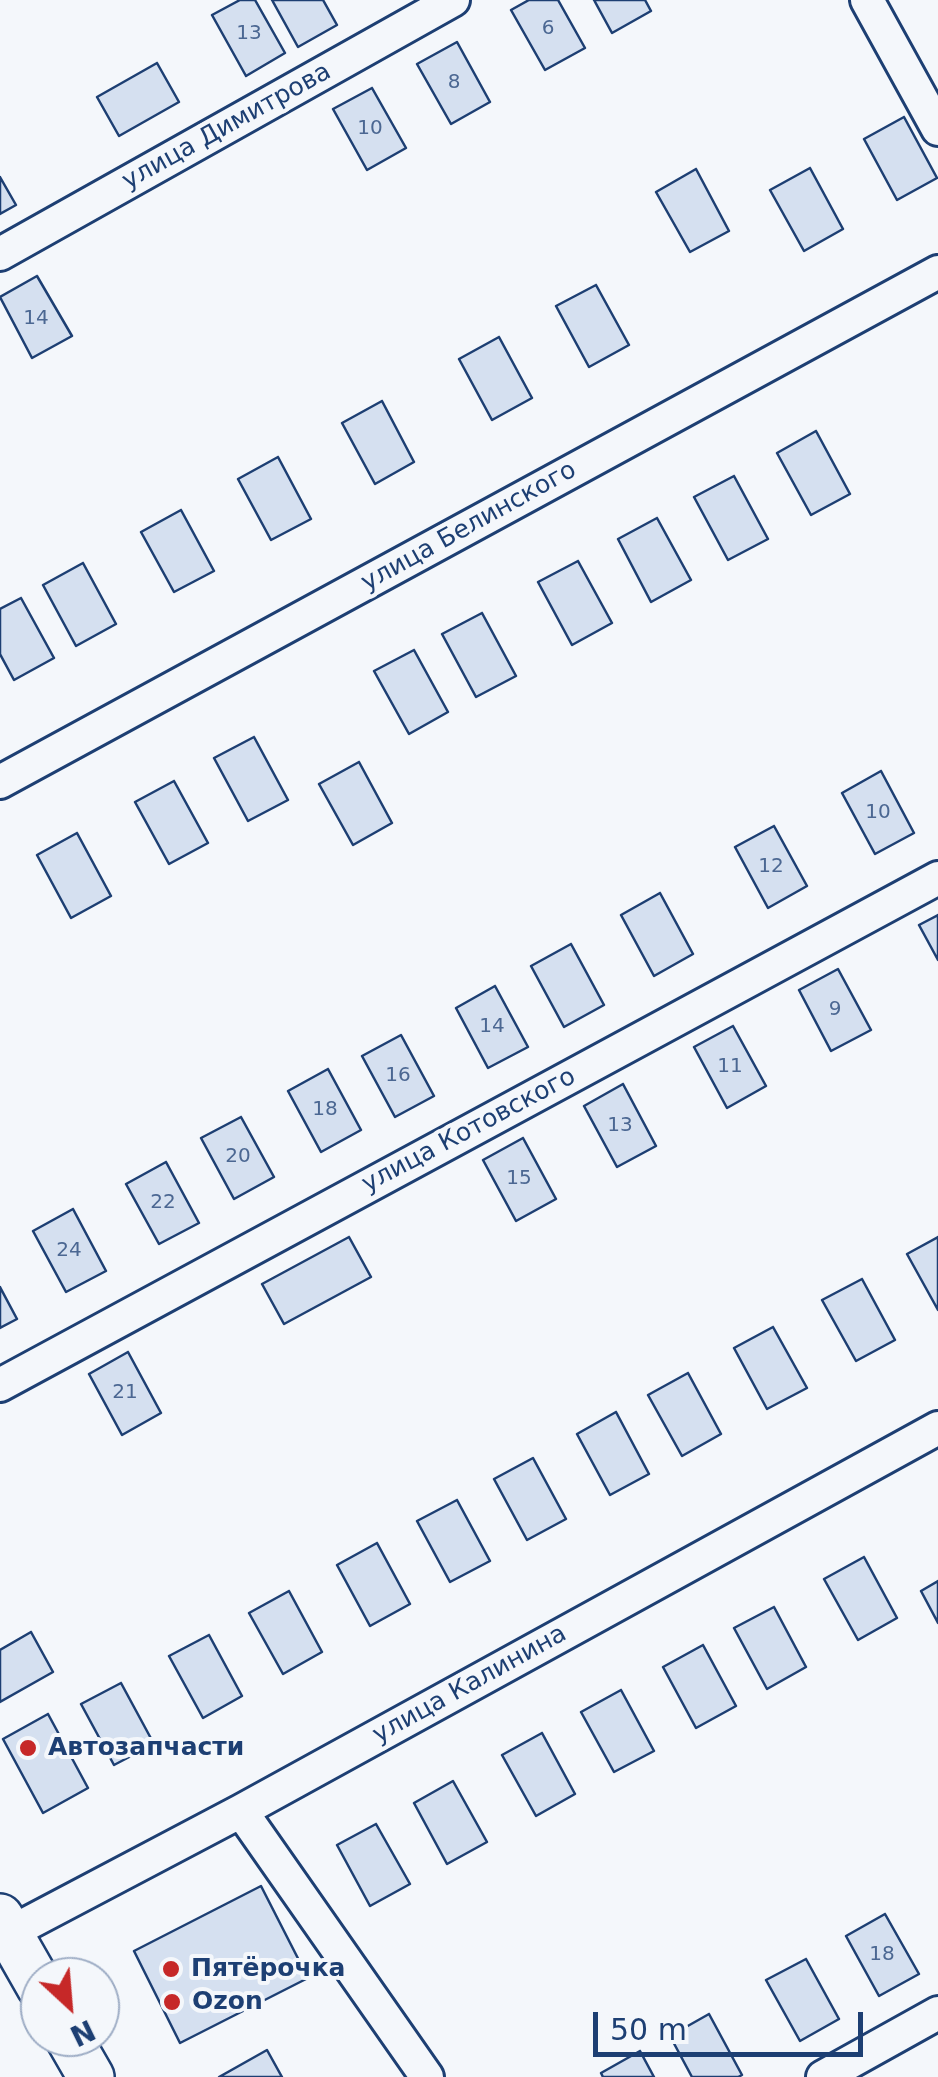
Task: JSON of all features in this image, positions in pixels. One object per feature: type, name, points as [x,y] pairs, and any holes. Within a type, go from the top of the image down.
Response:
[{"type":"street","name":"улица Димитрова","points":[[0,254],[454,0]]},
{"type":"street","points":[[867,0],[938,130]]},
{"type":"street","name":"улица Белинского","points":[[0,782],[938,272]]},
{"type":"street","name":"улица Котовского","points":[[0,1385],[938,878]]},
{"type":"street","name":"улица Калинина","points":[[3,1930],[240,1811],[938,1428]]},
{"type":"street","points":[[240,1811],[427,2077]]},
{"type":"street","points":[[3,1930],[20,1957]]},
{"type":"street","points":[[823,2077],[938,2013]]},
{"type":"building","points":[[240,0],[255,0],[285,53],[246,76],[212,15]]},
{"type":"building","points":[[272,0],[323,0],[337,25],[298,47]]},
{"type":"building","points":[[529,0],[558,0],[585,48],[545,70],[511,10]]},
{"type":"building","points":[[594,0],[645,0],[651,11],[612,33]]},
{"type":"building","points":[[457,42],[490,102],[451,124],[417,64]]},
{"type":"building","points":[[157,63],[179,102],[119,136],[97,97]]},
{"type":"building","points":[[372,88],[406,148],[367,170],[333,109]]},
{"type":"building","points":[[904,117],[937,178],[897,200],[864,139]]},
{"type":"building","points":[[810,168],[843,229],[804,251],[770,190]]},
{"type":"building","points":[[696,169],[729,231],[690,252],[656,192]]},
{"type":"building","points":[[0,177],[16,205],[0,214]]},
{"type":"building","points":[[37,276],[72,336],[32,358],[0,297]]},
{"type":"building","points":[[596,285],[629,345],[589,367],[556,306]]},
{"type":"building","points":[[499,337],[532,398],[492,420],[459,359]]},
{"type":"building","points":[[382,401],[414,462],[375,484],[342,423]]},
{"type":"building","points":[[816,431],[850,494],[811,515],[777,453]]},
{"type":"building","points":[[278,457],[311,519],[271,540],[238,479]]},
{"type":"building","points":[[734,476],[768,539],[728,560],[694,497]]},
{"type":"building","points":[[181,510],[214,571],[174,592],[141,532]]},
{"type":"building","points":[[657,518],[691,580],[651,602],[618,539]]},
{"type":"building","points":[[578,561],[612,623],[572,645],[538,582]]},
{"type":"building","points":[[83,563],[116,624],[76,646],[43,585]]},
{"type":"building","points":[[21,598],[54,658],[14,680],[0,654],[0,609]]},
{"type":"building","points":[[482,613],[516,676],[476,697],[442,634]]},
{"type":"building","points":[[414,650],[448,712],[409,734],[374,671]]},
{"type":"building","points":[[254,737],[288,800],[248,821],[214,758]]},
{"type":"building","points":[[359,762],[392,823],[353,845],[319,784]]},
{"type":"building","points":[[881,771],[914,833],[875,854],[842,793]]},
{"type":"building","points":[[174,781],[208,843],[169,864],[135,802]]},
{"type":"building","points":[[774,826],[807,886],[768,908],[735,847]]},
{"type":"building","points":[[77,833],[111,896],[71,918],[37,855]]},
{"type":"building","points":[[660,893],[693,954],[654,976],[621,915]]},
{"type":"building","points":[[938,915],[938,960],[919,925]]},
{"type":"building","points":[[571,944],[604,1005],[564,1027],[531,966]]},
{"type":"building","points":[[838,969],[871,1030],[831,1051],[799,990]]},
{"type":"building","points":[[495,986],[528,1047],[488,1068],[456,1008]]},
{"type":"building","points":[[733,1026],[766,1086],[727,1108],[694,1047]]},
{"type":"building","points":[[401,1035],[434,1096],[395,1117],[362,1056]]},
{"type":"building","points":[[328,1069],[361,1130],[321,1152],[288,1091]]},
{"type":"building","points":[[623,1084],[656,1146],[617,1167],[584,1106]]},
{"type":"building","points":[[241,1117],[274,1177],[234,1199],[201,1138]]},
{"type":"building","points":[[523,1138],[556,1199],[516,1221],[483,1160]]},
{"type":"building","points":[[166,1162],[199,1223],[159,1244],[126,1184]]},
{"type":"building","points":[[73,1209],[106,1271],[66,1292],[33,1231]]},
{"type":"building","points":[[349,1237],[371,1277],[284,1324],[262,1284]]},
{"type":"building","points":[[938,1237],[938,1310],[907,1254]]},
{"type":"building","points":[[862,1279],[895,1340],[856,1361],[822,1300]]},
{"type":"building","points":[[0,1287],[17,1319],[0,1328]]},
{"type":"building","points":[[773,1327],[807,1388],[767,1409],[734,1348]]},
{"type":"building","points":[[128,1352],[161,1413],[122,1435],[89,1374]]},
{"type":"building","points":[[688,1373],[721,1434],[682,1456],[648,1395]]},
{"type":"building","points":[[616,1412],[649,1474],[610,1495],[577,1434]]},
{"type":"building","points":[[533,1458],[566,1519],[527,1540],[494,1479]]},
{"type":"building","points":[[457,1500],[490,1561],[450,1582],[417,1521]]},
{"type":"building","points":[[377,1543],[410,1604],[370,1626],[337,1565]]},
{"type":"building","points":[[864,1557],[897,1618],[858,1640],[824,1579]]},
{"type":"building","points":[[938,1581],[938,1623],[921,1591]]},
{"type":"building","points":[[289,1591],[322,1652],[283,1674],[249,1613]]},
{"type":"building","points":[[774,1607],[806,1667],[767,1689],[734,1628]]},
{"type":"building","points":[[31,1632],[53,1672],[0,1702],[0,1650]]},
{"type":"building","points":[[209,1635],[242,1696],[203,1718],[169,1656]]},
{"type":"building","points":[[703,1645],[736,1706],[696,1728],[663,1667]]},
{"type":"building","points":[[121,1683],[154,1744],[114,1765],[81,1704]]},
{"type":"building","points":[[621,1690],[654,1751],[614,1772],[581,1712]]},
{"type":"building","points":[[48,1714],[88,1788],[43,1813],[3,1739]]},
{"type":"building","points":[[542,1733],[575,1794],[536,1816],[502,1755]]},
{"type":"building","points":[[453,1781],[487,1842],[447,1864],[414,1803]]},
{"type":"building","points":[[376,1824],[410,1884],[370,1906],[337,1845]]},
{"type":"building","points":[[261,1886],[308,1978],[180,2043],[134,1951]]},
{"type":"building","points":[[885,1914],[919,1974],[879,1996],[846,1936]]},
{"type":"building","points":[[806,1959],[839,2019],[800,2041],[766,1980]]},
{"type":"building","points":[[709,2014],[742,2075],[738,2077],[692,2077],[670,2036]]},
{"type":"building","points":[[267,2050],[282,2077],[219,2077]]},
{"type":"building","points":[[640,2051],[654,2077],[603,2077],[601,2073]]},
{"type":"place","name":"Автозапчасти","points":[[28,1748]]},
{"type":"place","name":"Пятёрочка","points":[[171,1969]]},
{"type":"place","name":"Ozon","points":[[172,2002]]}]
